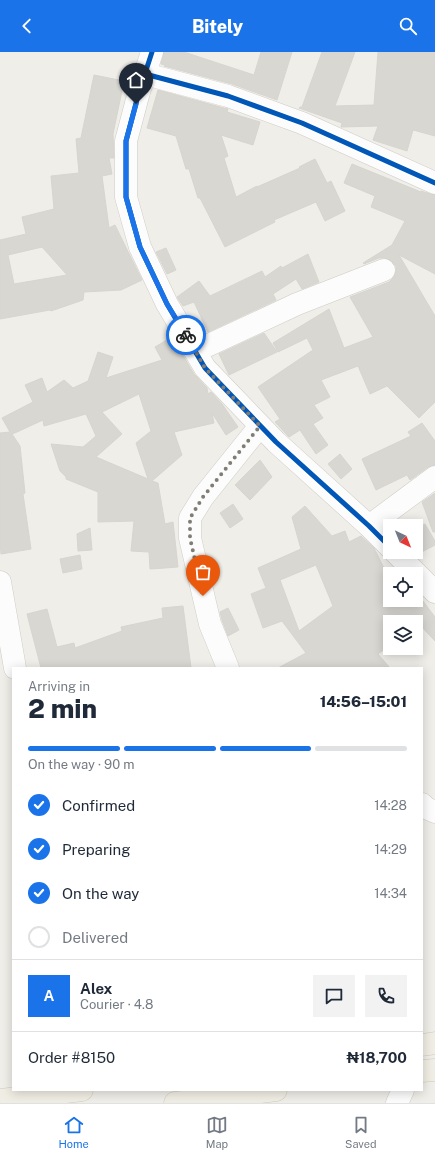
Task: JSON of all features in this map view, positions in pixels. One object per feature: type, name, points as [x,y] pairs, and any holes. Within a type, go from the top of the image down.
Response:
[{"type":"main road","points":[[423,1045],[435,1043]]},
{"type":"main road","points":[[423,1071],[435,1070]]},
{"type":"main road","points":[[0,1100],[71,1091]]},
{"type":"main road","points":[[175,1103],[268,1091]]},
{"type":"street","points":[[152,52],[139,92],[126,141],[126,197],[140,247],[167,304],[205,368],[276,442],[383,540]]},
{"type":"street","points":[[145,74],[228,96],[294,120],[435,183]]},
{"type":"street","points":[[196,351],[297,304],[384,270]]},
{"type":"street","points":[[228,667],[210,624],[190,538],[190,518],[203,497],[260,426]]},
{"type":"street","points":[[369,526],[435,477]]},
{"type":"street","points":[[402,559],[435,592]]},
{"type":"street","points":[[1,588],[14,667]]},
{"type":"street","points":[[423,805],[435,812]]},
{"type":"street","points":[[397,1103],[403,1091]]},
{"type":"building","points":[[164,52],[184,52],[254,75],[261,52],[292,52],[277,100],[232,84],[164,66],[165,65],[161,64]]},
{"type":"building","points":[[322,52],[355,52],[335,106],[374,105],[378,52],[435,52],[435,136],[413,130],[407,151],[373,140],[378,126],[341,127],[342,123],[299,108],[302,107]]},
{"type":"building","points":[[94,75],[124,81],[113,134],[114,158],[109,158],[112,174],[102,176],[109,228],[115,225],[142,280],[121,290],[84,292],[83,300],[51,311],[0,319],[0,240],[26,234],[22,217],[54,209],[51,176],[79,173],[76,139],[81,138]],"holes":[[[42,247],[67,275],[14,284],[8,255]]]},
{"type":"building","points":[[158,90],[228,109],[227,112],[260,122],[253,145],[221,135],[228,156],[224,158],[236,197],[257,186],[300,168],[299,167],[315,159],[327,183],[331,181],[345,211],[325,221],[316,202],[274,220],[275,222],[225,247],[200,198],[198,198],[189,169],[186,169],[176,136],[147,128]]},
{"type":"building","points":[[352,164],[421,192],[435,195],[435,274],[399,255],[435,316],[435,402],[419,418],[387,386],[370,394],[358,366],[321,380],[330,397],[314,405],[323,418],[313,424],[328,445],[316,454],[300,430],[289,437],[275,422],[280,419],[258,387],[313,350],[307,338],[278,352],[273,343],[329,309],[344,348],[373,337],[350,297],[389,282],[394,277],[396,266],[391,260],[379,258],[364,264],[363,263],[392,245],[405,221],[371,207],[375,196],[344,183]]},
{"type":"building","points":[[166,248],[176,270],[167,274],[156,252]]},
{"type":"building","points":[[308,254],[319,282],[302,289],[296,279],[273,294],[276,300],[208,332],[194,302],[183,306],[177,297],[199,281],[210,296],[262,271],[265,277],[281,266],[282,268]]},
{"type":"building","points":[[264,333],[277,352],[229,375],[219,354]]},
{"type":"building","points":[[172,337],[194,374],[207,388],[208,394],[211,392],[222,404],[238,427],[226,435],[212,413],[214,423],[174,432],[182,455],[152,481],[158,483],[165,524],[173,522],[178,567],[150,569],[149,552],[131,551],[134,521],[98,522],[98,492],[66,479],[60,471],[51,444],[83,447],[96,436],[86,414],[44,426],[43,420],[12,434],[20,446],[25,493],[23,494],[31,549],[1,554],[0,433],[10,432],[2,418],[33,402],[25,385],[42,378],[47,392],[64,380],[73,388],[88,381],[98,352],[113,357],[106,378],[162,360],[155,347]],"holes":[[[139,394],[151,431],[136,443],[148,479],[96,457],[122,434],[102,412]]]},
{"type":"building","points":[[422,423],[435,441],[435,465],[428,467],[410,480],[407,475],[376,490],[362,459],[411,436],[408,432]]},
{"type":"building","points":[[340,454],[352,469],[341,479],[328,464]]},
{"type":"building","points":[[260,460],[272,477],[250,500],[235,485]]},
{"type":"building","points":[[435,493],[435,532],[433,532],[422,502]]},
{"type":"building","points":[[233,504],[243,519],[230,528],[220,513]]},
{"type":"building","points":[[305,506],[332,536],[345,531],[349,542],[361,536],[374,548],[384,567],[383,607],[423,607],[423,601],[435,617],[435,641],[423,628],[423,615],[383,615],[383,650],[378,654],[389,667],[280,667],[306,653],[282,621],[263,628],[251,594],[266,588],[258,568],[301,549],[292,517]],"holes":[[[316,565],[333,606],[299,631],[280,580]]]},
{"type":"building","points":[[425,524],[435,541],[435,545],[423,551],[423,525]]},
{"type":"building","points":[[90,528],[92,550],[78,551],[77,534]]},
{"type":"building","points":[[80,555],[82,569],[63,573],[60,559]]},
{"type":"building","points":[[183,606],[191,667],[41,667],[27,614],[47,609],[57,647],[74,643],[75,648],[122,631],[121,627],[163,618],[162,608]]},
{"type":"building","points":[[228,608],[239,630],[228,636],[220,612]]},
{"type":"cycle path","points":[[152,52],[139,92],[126,141],[126,197],[140,247],[167,304],[205,368],[276,442],[383,540]]},
{"type":"cycle path","points":[[145,74],[228,96],[302,123],[435,183]]},
{"type":"way so far","points":[[186,335],[205,368],[260,426],[203,497],[190,518],[190,538],[203,596]]},
{"type":"route","points":[[136,104],[126,141],[126,197],[140,247],[167,304],[186,335]]}]
